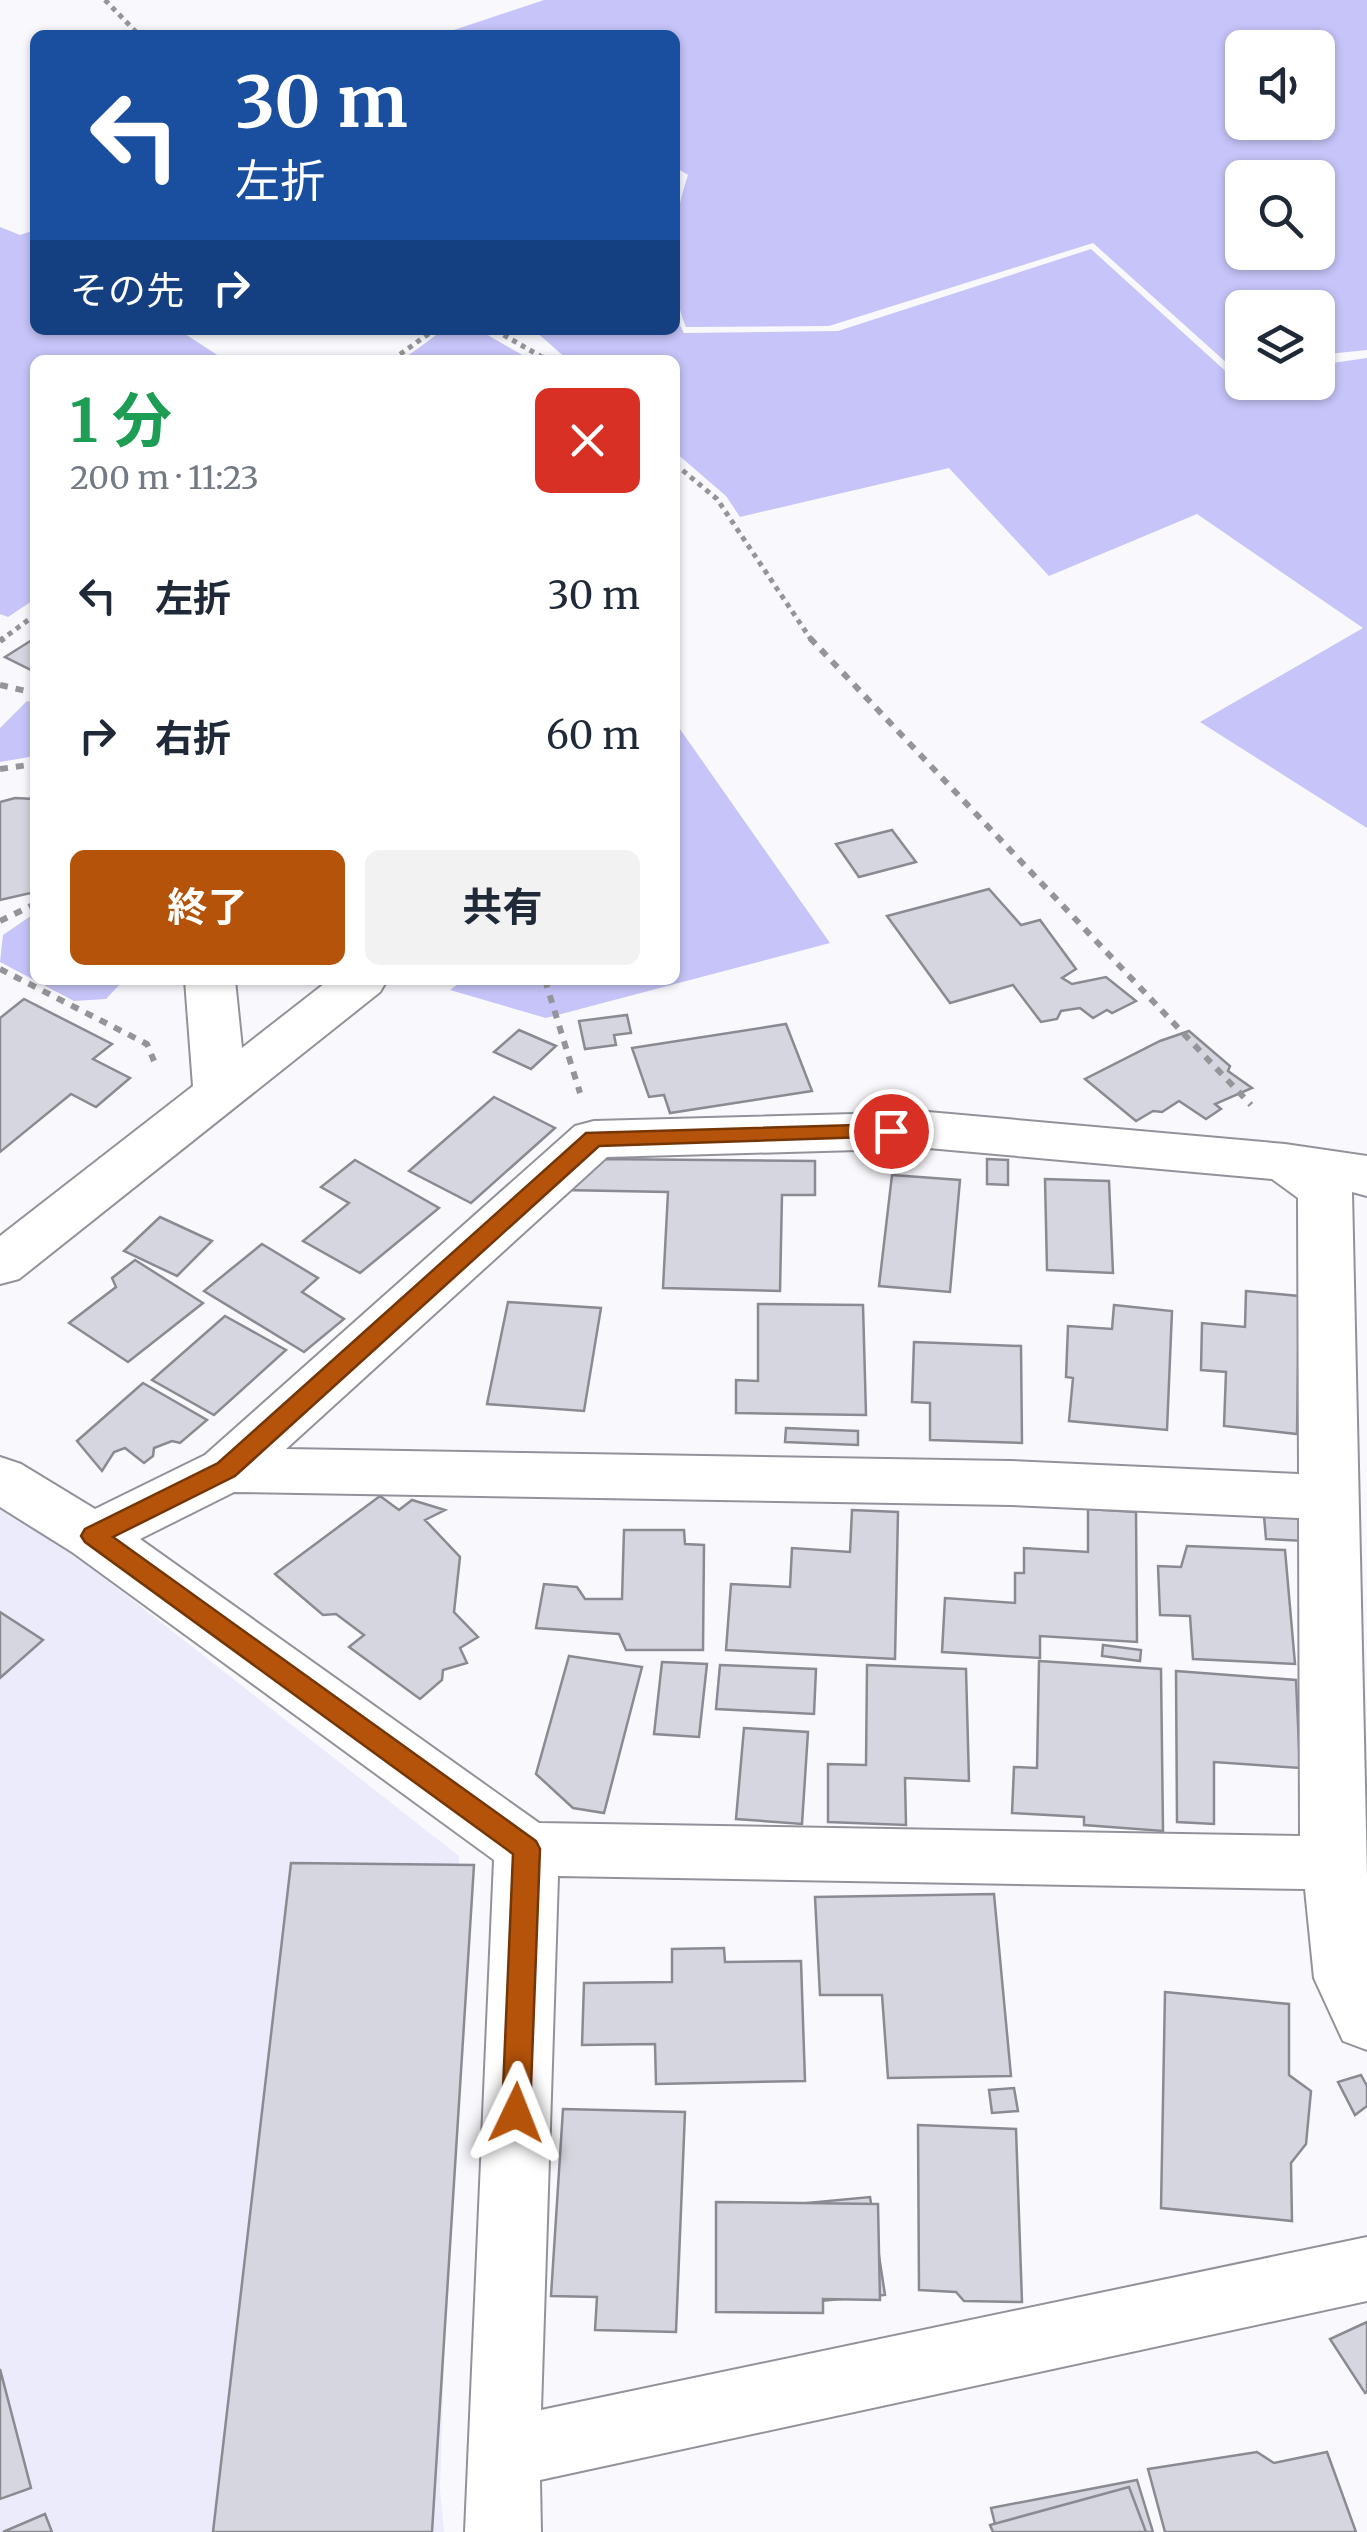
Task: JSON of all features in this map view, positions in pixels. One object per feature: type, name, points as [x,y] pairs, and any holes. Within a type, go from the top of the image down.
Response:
[{"type":"street","points":[[210,985],[220,1092]]},
{"type":"street","points":[[0,1266],[356,985]]},
{"type":"street","points":[[93,1536],[226,1470],[594,1139],[928,1130],[1285,1162],[1351,1170],[1367,1178]]},
{"type":"street","points":[[1285,1162],[1325,1190],[1326,1496],[1347,1897],[1347,1978],[1367,2020]]},
{"type":"street","points":[[226,1470],[992,1482],[1326,1496]]},
{"type":"street","points":[[0,1479],[93,1536],[527,1849],[1347,1897]]},
{"type":"street","points":[[504,2532],[502,2452],[527,1849]]},
{"type":"street","points":[[502,2452],[1367,2269]]},
{"type":"path","points":[[105,0],[134,30]]},
{"type":"path","points":[[399,355],[427,335]]},
{"type":"path","points":[[504,335],[538,355]]},
{"type":"path","points":[[680,468],[717,499],[816,646],[1260,1114],[1285,1162]]},
{"type":"path","points":[[0,640],[30,619]]},
{"type":"path","points":[[0,685],[30,692]]},
{"type":"path","points":[[0,769],[30,765]]},
{"type":"path","points":[[0,921],[30,906]]},
{"type":"path","points":[[0,969],[30,984]]},
{"type":"path","points":[[31,985],[147,1044],[154,1062]]},
{"type":"path","points":[[547,985],[594,1139]]},
{"type":"shaded area","points":[[544,0],[1367,0],[1367,350],[1335,353],[1335,290],[1225,290],[1225,361],[1093,243],[829,326],[686,327],[680,309],[680,205],[688,175],[680,170],[680,30],[454,30]]},
{"type":"shaded area","points":[[0,227],[20,235],[30,232],[30,335],[187,335],[217,355],[30,355],[30,602],[8,617],[0,614]]},
{"type":"shaded area","points":[[1091,249],[1225,371],[1225,400],[1335,400],[1335,363],[1367,358],[1367,828],[1200,722],[1363,628],[1197,514],[1049,576],[949,468],[740,517],[726,496],[680,456],[680,355],[562,355],[540,335],[680,335],[680,325],[684,333],[838,331]]},
{"type":"shaded area","points":[[436,335],[488,335],[522,355],[409,355]]},
{"type":"shaded area","points":[[30,702],[30,757],[0,762],[0,728]]},
{"type":"shaded area","points":[[680,729],[830,943],[680,983]]},
{"type":"shaded area","points":[[30,916],[30,978],[0,962],[3,935]]},
{"type":"shaded area","points":[[44,985],[119,985],[106,999],[74,1001]]},
{"type":"shaded area","points":[[456,985],[671,985],[546,1018],[450,990]]},
{"type":"shaded area","points":[[0,1496],[459,1856],[440,2490],[444,2532],[0,2532]]},
{"type":"building","points":[[30,641],[30,670],[5,657]]},
{"type":"building","points":[[30,799],[30,893],[0,900],[0,802]]},
{"type":"building","points":[[892,830],[916,862],[859,877],[836,844]]},
{"type":"building","points":[[989,889],[1021,925],[1040,920],[1076,969],[1062,978],[1072,984],[1106,977],[1136,1001],[1093,1018],[1080,1008],[1061,1011],[1057,1019],[1041,1022],[1013,985],[950,1003],[887,916]]},
{"type":"building","points":[[24,999],[112,1044],[93,1059],[130,1078],[96,1107],[71,1094],[0,1152],[0,1018]]},
{"type":"building","points":[[627,1015],[631,1033],[614,1035],[616,1045],[585,1049],[579,1021]]},
{"type":"building","points":[[786,1024],[812,1091],[670,1113],[664,1095],[649,1097],[632,1048]]},
{"type":"building","points":[[519,1030],[556,1046],[531,1069],[494,1052]]},
{"type":"building","points":[[1189,1031],[1230,1066],[1228,1071],[1252,1088],[1215,1104],[1221,1109],[1206,1119],[1179,1101],[1136,1121],[1085,1079],[1160,1041]]},
{"type":"building","points":[[494,1097],[555,1128],[471,1203],[409,1171]]},
{"type":"building","points":[[597,1159],[815,1161],[815,1195],[782,1195],[780,1291],[663,1288],[668,1192],[564,1190]]},
{"type":"building","points":[[987,1159],[1008,1160],[1008,1185],[987,1184]]},
{"type":"building","points":[[355,1160],[439,1208],[360,1273],[303,1241],[349,1203],[321,1187]]},
{"type":"building","points":[[892,1175],[960,1180],[950,1292],[879,1286]]},
{"type":"building","points":[[1045,1179],[1109,1181],[1113,1273],[1047,1270]]},
{"type":"building","points":[[160,1217],[212,1241],[177,1276],[124,1251]]},
{"type":"building","points":[[262,1244],[318,1278],[302,1292],[344,1319],[304,1352],[204,1291]]},
{"type":"building","points":[[135,1260],[203,1303],[128,1362],[69,1323],[116,1287],[112,1278]]},
{"type":"building","points":[[1246,1291],[1299,1296],[1297,1434],[1224,1426],[1226,1372],[1201,1370],[1202,1323],[1245,1327]]},
{"type":"building","points":[[508,1302],[601,1308],[584,1411],[487,1404]]},
{"type":"building","points":[[758,1304],[863,1305],[866,1415],[736,1413],[736,1380],[758,1381]]},
{"type":"building","points":[[1114,1305],[1172,1311],[1167,1430],[1069,1421],[1073,1378],[1066,1377],[1068,1326],[1112,1329]]},
{"type":"building","points":[[225,1316],[286,1350],[214,1415],[152,1380]]},
{"type":"building","points":[[914,1342],[1021,1346],[1022,1443],[930,1440],[930,1403],[912,1402]]},
{"type":"building","points":[[143,1383],[207,1420],[180,1443],[172,1441],[154,1448],[153,1456],[144,1463],[125,1448],[114,1452],[102,1471],[77,1441]]},
{"type":"building","points":[[786,1428],[858,1431],[858,1445],[785,1442]]},
{"type":"building","points":[[380,1496],[399,1510],[412,1500],[445,1510],[425,1520],[460,1557],[454,1612],[478,1637],[460,1648],[467,1663],[443,1670],[442,1680],[420,1699],[349,1647],[364,1635],[336,1614],[323,1615],[275,1574]]},
{"type":"building","points":[[1088,1509],[1136,1512],[1137,1642],[1040,1636],[1040,1658],[942,1652],[945,1598],[1015,1603],[1015,1573],[1024,1573],[1024,1548],[1088,1552]]},
{"type":"building","points":[[852,1510],[898,1512],[895,1659],[726,1650],[731,1584],[790,1587],[792,1548],[850,1552]]},
{"type":"building","points":[[1264,1516],[1305,1519],[1306,1541],[1266,1539]]},
{"type":"building","points":[[624,1530],[684,1530],[685,1544],[704,1545],[703,1650],[626,1650],[619,1634],[536,1628],[544,1584],[577,1587],[585,1599],[622,1599]]},
{"type":"building","points":[[1187,1546],[1285,1550],[1295,1664],[1193,1659],[1190,1616],[1160,1615],[1158,1566],[1181,1567]]},
{"type":"building","points":[[0,1612],[43,1640],[0,1678]]},
{"type":"building","points":[[1103,1645],[1141,1650],[1140,1661],[1102,1656]]},
{"type":"building","points":[[569,1656],[642,1667],[604,1813],[573,1808],[536,1774]]},
{"type":"building","points":[[1039,1661],[1161,1669],[1163,1831],[1084,1825],[1084,1817],[1012,1813],[1014,1767],[1037,1768]]},
{"type":"building","points":[[662,1662],[707,1664],[699,1737],[654,1734]]},
{"type":"building","points":[[720,1665],[816,1669],[814,1714],[716,1709]]},
{"type":"building","points":[[867,1665],[966,1669],[969,1781],[905,1778],[906,1825],[828,1822],[828,1764],[866,1765]]},
{"type":"building","points":[[1176,1671],[1296,1680],[1300,1768],[1214,1762],[1214,1824],[1177,1822]]},
{"type":"building","points":[[744,1728],[808,1732],[802,1824],[736,1819]]},
{"type":"building","points":[[291,1863],[474,1865],[432,2532],[213,2532]]},
{"type":"building","points":[[994,1894],[1011,2076],[888,2078],[882,1995],[820,1995],[815,1897]]},
{"type":"building","points":[[724,1948],[725,1962],[801,1961],[805,2081],[656,2084],[655,2044],[582,2045],[584,1983],[672,1982],[672,1949]]},
{"type":"building","points":[[1165,1992],[1289,2004],[1289,2075],[1311,2091],[1306,2144],[1291,2163],[1292,2221],[1161,2208]]},
{"type":"building","points":[[1361,2075],[1367,2086],[1367,2106],[1355,2115],[1338,2082]]},
{"type":"building","points":[[1014,2088],[1018,2111],[992,2113],[989,2090]]},
{"type":"building","points":[[563,2109],[685,2112],[676,2332],[595,2330],[597,2297],[551,2296]]},
{"type":"building","points":[[918,2125],[1016,2129],[1022,2302],[964,2301],[956,2292],[919,2290]]},
{"type":"building","points":[[870,2197],[885,2295],[736,2309],[724,2211]]},
{"type":"building","points":[[716,2202],[878,2204],[880,2300],[823,2299],[823,2313],[716,2312]]},
{"type":"building","points":[[1367,2322],[1367,2392],[1365,2393],[1330,2339]]},
{"type":"building","points":[[0,2369],[31,2488],[0,2499]]},
{"type":"building","points":[[1257,2452],[1274,2463],[1327,2452],[1356,2532],[1165,2532],[1148,2469]]},
{"type":"building","points":[[1137,2480],[1153,2532],[997,2532],[991,2508]]},
{"type":"building","points":[[1129,2487],[1146,2532],[993,2532],[990,2525]]},
{"type":"building","points":[[45,2514],[52,2532],[3,2532]]},
{"type":"route","points":[[516,2113],[527,1849],[93,1536],[226,1470],[594,1139],[891,1131]]}]
